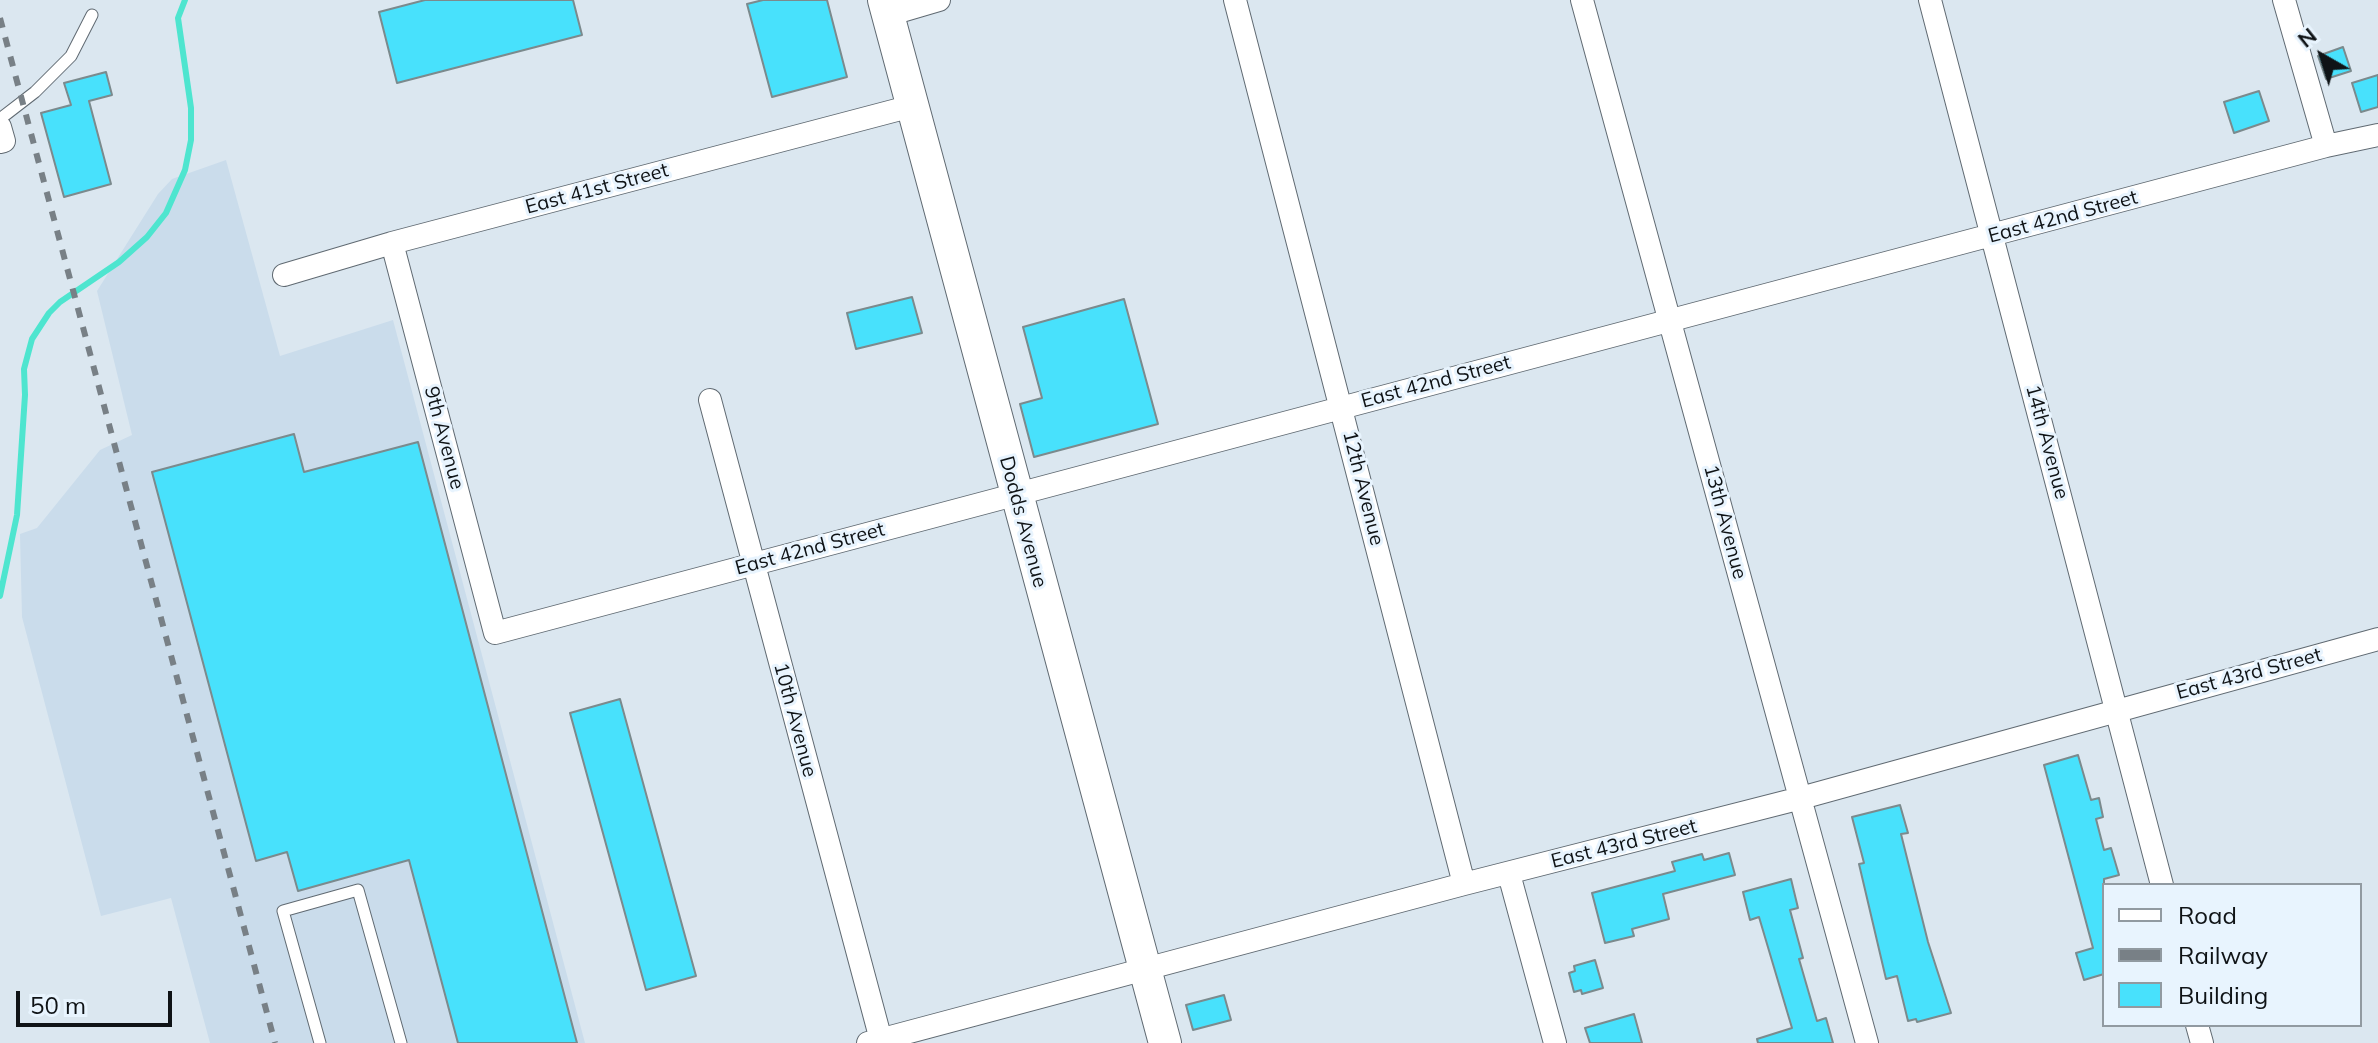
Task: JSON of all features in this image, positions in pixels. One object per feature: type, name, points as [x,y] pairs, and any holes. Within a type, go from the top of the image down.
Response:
[{"type":"street","points":[[886,7],[939,0]]},
{"type":"street","name":"12th Avenue","points":[[1235,0],[1464,884]]},
{"type":"street","name":"13th Avenue","points":[[1582,0],[1867,1043]]},
{"type":"street","name":"14th Avenue","points":[[1930,0],[2161,883]]},
{"type":"street","points":[[2284,0],[2326,146]]},
{"type":"street","name":"Dodds Avenue","points":[[886,7],[1015,496],[1165,1043]]},
{"type":"street","name":"East 41st Street","points":[[284,275],[392,243],[912,106]]},
{"type":"street","name":"East 42nd Street","points":[[495,633],[2326,146],[2378,135]]},
{"type":"street","name":"9th Avenue","points":[[392,243],[495,633]]},
{"type":"street","name":"10th Avenue","points":[[710,400],[874,1041]]},
{"type":"street","name":"East 43rd Street","points":[[874,1041],[936,1034],[1144,970],[1801,798],[2378,639]]},
{"type":"street","points":[[1509,874],[1555,1043]]},
{"type":"lane","points":[[1,132],[71,56],[92,15]]},
{"type":"lane","points":[[320,1043],[283,911],[358,890],[401,1043]]},
{"type":"shaded area","points":[[226,160],[280,356],[393,320],[585,1043],[210,1043],[171,898],[101,916],[22,617],[20,534],[37,528],[100,450],[132,435],[97,291],[158,194],[172,179]]},
{"type":"building","points":[[425,0],[573,0],[582,35],[397,83],[379,12]]},
{"type":"building","points":[[763,0],[827,0],[847,77],[772,97],[747,4]]},
{"type":"building","points":[[2343,47],[2351,71],[2326,79],[2318,56]]},
{"type":"building","points":[[106,72],[112,95],[89,101],[111,184],[64,197],[41,113],[71,105],[64,83]]},
{"type":"building","points":[[2378,75],[2378,107],[2361,112],[2352,83]]},
{"type":"building","points":[[2259,91],[2269,121],[2234,133],[2224,102]]},
{"type":"building","points":[[912,297],[922,333],[856,349],[847,313]]},
{"type":"building","points":[[1124,299],[1158,424],[1034,457],[1020,404],[1042,398],[1023,327]]},
{"type":"building","points":[[294,434],[304,472],[418,442],[577,1043],[458,1043],[409,860],[298,891],[287,852],[256,861],[152,472]]},
{"type":"building","points":[[620,699],[696,976],[646,990],[570,713]]},
{"type":"building","points":[[2078,755],[2091,800],[2099,798],[2103,817],[2096,819],[2104,850],[2111,848],[2119,875],[2104,879],[2102,883],[2102,975],[2084,980],[2076,953],[2093,948],[2044,765]]},
{"type":"building","points":[[1900,805],[1908,833],[1901,834],[1928,942],[1951,1013],[1917,1022],[1916,1019],[1908,1021],[1897,976],[1886,979],[1859,864],[1864,863],[1852,817]]},
{"type":"building","points":[[1729,853],[1735,875],[1663,894],[1669,919],[1632,929],[1634,936],[1605,943],[1592,893],[1675,871],[1672,862],[1702,854],[1704,860]]},
{"type":"building","points":[[1791,879],[1798,908],[1790,910],[1803,958],[1799,959],[1817,1021],[1826,1018],[1833,1043],[1758,1043],[1757,1039],[1792,1028],[1759,917],[1750,920],[1743,892]]},
{"type":"building","points":[[1595,960],[1603,988],[1582,994],[1581,990],[1574,992],[1569,973],[1575,971],[1574,966]]},
{"type":"building","points":[[1224,995],[1231,1020],[1193,1030],[1186,1005]]},
{"type":"building","points":[[1634,1014],[1642,1043],[1590,1043],[1585,1028]]},
{"type":"waterway","points":[[0,596],[17,515],[24,369],[32,339],[60,302],[119,262],[147,237],[166,213],[185,170],[191,140],[191,108],[178,18],[185,0]]},
{"type":"railway","points":[[0,18],[275,1043]]}]
